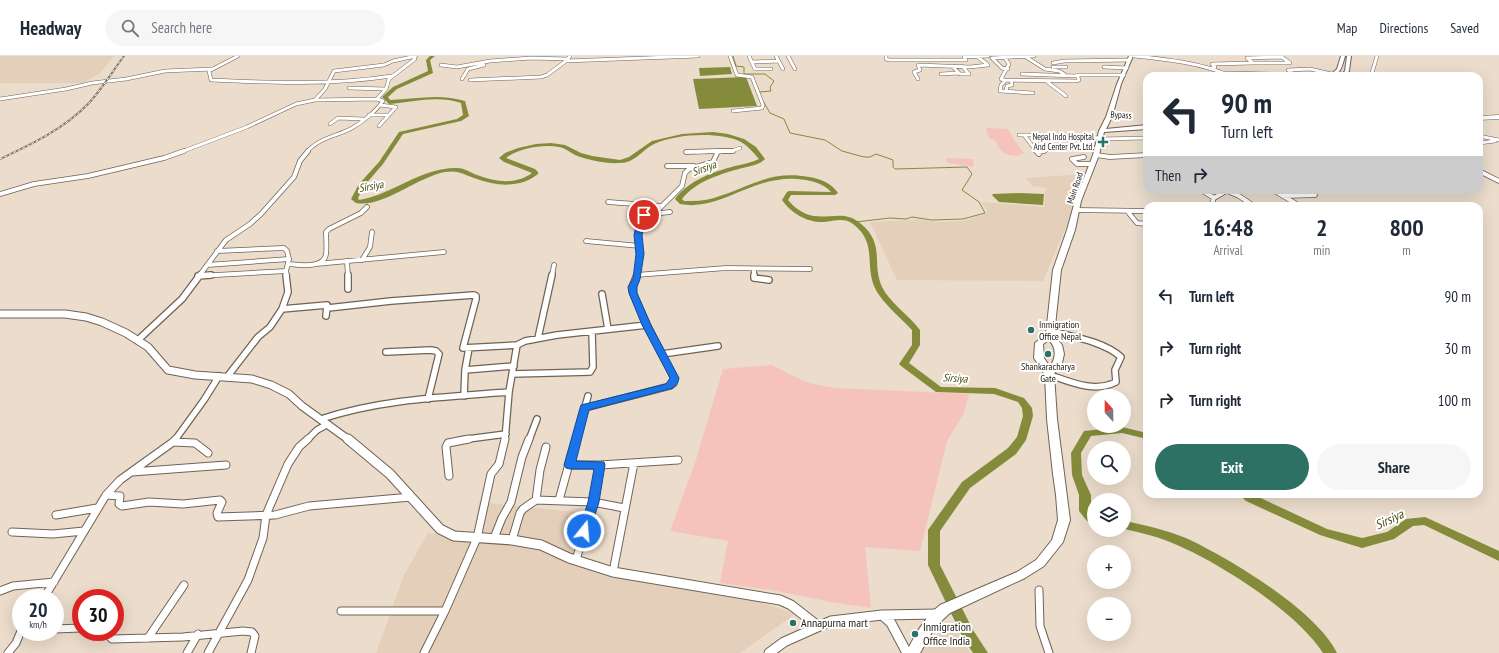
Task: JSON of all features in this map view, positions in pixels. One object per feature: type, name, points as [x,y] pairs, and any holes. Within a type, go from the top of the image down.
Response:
[{"type":"main road","points":[[1336,72],[1339,70],[1343,56]]},
{"type":"main road","points":[[1346,72],[1349,56]]},
{"type":"main road","name":"Main Road","points":[[1050,333],[1057,270],[1071,230],[1078,201],[1093,164],[1118,87],[1131,57]]},
{"type":"main road","name":"Bypass","points":[[1105,124],[1143,126]]},
{"type":"main road","points":[[1101,136],[1143,126]]},
{"type":"main road","points":[[913,653],[929,623],[941,611],[1021,575],[1040,563],[1057,542],[1064,520],[1062,495],[1058,474],[1052,419],[1050,374],[1039,358],[1039,343],[1050,333],[1059,347],[1058,363],[1050,374]]},
{"type":"street","points":[[0,99],[66,90],[92,83],[126,79],[165,71],[212,68],[238,56]]},
{"type":"street","points":[[340,69],[384,65],[416,56],[418,58],[408,63],[404,68],[389,79],[386,89],[376,99]]},
{"type":"street","points":[[593,60],[597,56]]},
{"type":"street","points":[[441,66],[457,67],[490,61],[531,58],[593,60],[698,56]]},
{"type":"street","points":[[730,56],[737,74],[752,77],[763,105],[762,108],[754,110],[733,111]]},
{"type":"street","points":[[750,56],[756,69],[770,69],[762,56]]},
{"type":"street","points":[[776,56],[783,69]]},
{"type":"street","points":[[788,56],[795,69]]},
{"type":"street","points":[[886,56],[886,59],[889,60],[926,60],[988,56]]},
{"type":"street","points":[[924,56],[926,60]]},
{"type":"street","points":[[956,70],[965,70],[988,65],[981,56]]},
{"type":"street","points":[[1018,58],[1034,56]]},
{"type":"street","points":[[1372,72],[1377,56]]},
{"type":"street","points":[[1026,57],[1045,69],[1059,70],[1064,74]]},
{"type":"street","points":[[1054,63],[1064,61],[1131,57],[1172,60],[1220,72]]},
{"type":"street","points":[[1210,69],[1215,67],[1212,64],[1257,63],[1292,62],[1282,57],[1246,58],[1253,63]]},
{"type":"street","points":[[964,58],[974,68]]},
{"type":"street","points":[[1008,69],[1002,68],[992,58],[1018,58],[1036,68],[1042,74]]},
{"type":"street","points":[[1004,58],[1009,64],[1008,69],[1001,79],[1080,80],[1076,76]]},
{"type":"street","points":[[470,80],[541,77],[547,75],[568,59]]},
{"type":"street","points":[[914,60],[920,70],[914,72],[918,79]]},
{"type":"street","points":[[752,62],[779,61]]},
{"type":"street","points":[[462,79],[468,69],[483,66],[484,63]]},
{"type":"street","points":[[918,65],[987,68]]},
{"type":"street","points":[[952,66],[959,73]]},
{"type":"street","points":[[941,74],[969,74],[962,66]]},
{"type":"street","points":[[315,100],[326,89],[328,83],[330,82],[330,76],[334,71],[350,67]]},
{"type":"street","points":[[1055,70],[1052,67],[1066,67]]},
{"type":"street","points":[[1104,67],[1127,68]]},
{"type":"street","points":[[212,68],[209,73],[212,80],[294,84],[361,81],[392,76]]},
{"type":"street","points":[[1291,72],[1288,70],[1310,69],[1321,72]]},
{"type":"street","points":[[1022,74],[1064,74],[1076,76],[1124,75]]},
{"type":"street","points":[[1006,80],[1001,85],[999,90],[1021,90],[1033,93]]},
{"type":"street","points":[[1006,91],[1007,86],[1012,85],[1011,80]]},
{"type":"street","points":[[1046,80],[1066,96]]},
{"type":"street","points":[[349,88],[386,89]]},
{"type":"street","points":[[355,99],[359,89]]},
{"type":"street","points":[[0,194],[34,184],[152,162],[247,127],[296,104],[315,100],[376,99],[383,101],[369,115],[352,128],[329,137],[310,148],[300,161],[294,177],[261,214],[250,224],[230,236],[217,251],[182,299],[138,340]]},
{"type":"street","points":[[379,126],[389,116],[395,106],[380,105]]},
{"type":"street","points":[[369,115],[389,116]]},
{"type":"street","points":[[1483,118],[1499,117]]},
{"type":"street","points":[[330,124],[338,118],[364,119]]},
{"type":"street","points":[[1035,135],[1047,150],[1039,153],[1022,135],[1035,135],[1101,136],[1140,138],[1143,140]]},
{"type":"street","points":[[1483,137],[1499,140]]},
{"type":"street","points":[[1483,142],[1499,140]]},
{"type":"street","points":[[686,152],[732,151],[740,148]]},
{"type":"street","points":[[655,213],[682,186],[685,173],[689,169],[716,160],[718,151]]},
{"type":"street","points":[[1096,155],[1110,157],[1143,156]]},
{"type":"street","points":[[1084,157],[1072,159],[1077,164],[1093,164]]},
{"type":"street","points":[[667,166],[698,166]]},
{"type":"street","points":[[1483,173],[1499,181]]},
{"type":"street","points":[[1208,194],[1214,198]]},
{"type":"street","points":[[1212,202],[1214,198],[1221,194]]},
{"type":"street","points":[[1234,194],[1248,202]]},
{"type":"street","points":[[1281,194],[1294,202]]},
{"type":"street","points":[[1284,196],[1315,195]]},
{"type":"street","points":[[608,202],[661,206]]},
{"type":"street","points":[[316,264],[321,262],[326,256],[326,234],[328,229],[361,213],[367,207]]},
{"type":"street","points":[[1076,210],[1143,211]]},
{"type":"street","points":[[585,408],[670,386],[674,382],[674,378],[647,325],[633,293],[632,287],[636,279],[640,246],[638,238],[642,218],[644,215],[670,212]]},
{"type":"street","points":[[1128,212],[1137,223],[1143,224]]},
{"type":"street","points":[[362,260],[370,246],[372,232]]},
{"type":"street","points":[[586,241],[640,246]]},
{"type":"street","points":[[50,589],[106,495],[120,480],[173,442],[223,376],[258,337],[270,327],[282,309],[288,292],[286,271],[289,261],[287,251],[284,248],[217,251]]},
{"type":"street","points":[[207,265],[289,261],[316,264],[444,252]]},
{"type":"street","points":[[347,261],[348,289]]},
{"type":"street","points":[[538,338],[554,265]]},
{"type":"street","points":[[636,275],[726,268],[810,269]]},
{"type":"street","points":[[754,269],[754,278],[769,280]]},
{"type":"street","points":[[198,276],[286,271]]},
{"type":"street","points":[[602,294],[608,329]]},
{"type":"street","points":[[282,309],[323,305],[327,305],[328,308],[391,300],[474,295],[476,296],[476,299],[463,348],[517,345],[520,342],[538,338],[647,325]]},
{"type":"street","points":[[326,316],[328,308]]},
{"type":"street","points":[[0,314],[75,315],[87,317],[108,325],[138,340],[150,349],[160,359],[164,368],[168,370],[174,372],[252,379],[271,385],[288,394],[354,443],[412,496],[440,529],[454,536],[494,538],[541,545],[576,560],[613,572],[780,600],[791,605],[818,626]]},
{"type":"street","points":[[512,374],[590,372],[593,367],[592,332]]},
{"type":"street","points":[[1050,333],[1112,349],[1118,352],[1121,357],[1114,370],[1116,382],[1112,385],[1104,387],[1089,386],[1050,374]]},
{"type":"street","points":[[424,653],[445,611],[477,538],[492,474],[499,464],[506,434],[509,392],[517,345]]},
{"type":"street","points":[[662,354],[718,346]]},
{"type":"street","points":[[464,396],[465,370],[469,348]]},
{"type":"street","points":[[386,352],[431,350],[436,351],[439,354],[428,399]]},
{"type":"street","points":[[465,370],[514,366]]},
{"type":"street","points":[[208,653],[248,580],[263,538],[266,515],[293,455],[324,422],[365,406],[392,401],[509,392]]},
{"type":"street","points":[[559,500],[588,396]]},
{"type":"street","points":[[494,538],[502,518],[511,502],[522,457],[537,419]]},
{"type":"street","points":[[449,476],[446,447],[448,443],[452,441],[506,434]]},
{"type":"street","points":[[173,442],[195,443],[208,453]]},
{"type":"street","points":[[536,500],[540,470],[546,447]]},
{"type":"street","points":[[570,465],[600,465],[678,460]]},
{"type":"street","points":[[613,572],[624,508],[634,463]]},
{"type":"street","points":[[132,472],[226,465]]},
{"type":"street","points":[[576,560],[593,502],[600,465]]},
{"type":"street","points":[[106,495],[120,496],[118,504],[122,506],[149,502],[183,504],[220,500],[222,502],[217,513],[218,517],[275,515],[309,506],[412,496]]},
{"type":"street","points":[[512,540],[520,514],[523,509],[536,500],[593,502],[624,508]]},
{"type":"street","points":[[56,515],[97,508]]},
{"type":"street","points":[[12,532],[53,534],[84,532]]},
{"type":"street","points":[[0,591],[13,586],[54,582]]},
{"type":"street","points":[[148,638],[184,586]]},
{"type":"street","points":[[1039,590],[1040,626],[1049,653]]},
{"type":"street","points":[[341,611],[445,611]]},
{"type":"street","points":[[770,653],[784,642],[831,621],[941,611]]},
{"type":"street","points":[[882,616],[894,627],[907,653]]},
{"type":"street","points":[[124,638],[183,637],[239,630],[252,632],[255,639],[251,653]]},
{"type":"street","points":[[187,653],[198,634]]},
{"type":"street","points":[[8,653],[17,641]]},
{"type":"shaded area","points":[[0,56],[114,56],[100,73],[83,83],[0,83]]},
{"type":"shaded area","points":[[730,67],[732,74],[700,76],[699,68]]},
{"type":"shaded area","points":[[746,77],[757,106],[699,109],[693,79]]},
{"type":"shaded area","points":[[986,129],[1008,129],[1024,153],[1015,156],[1003,152],[996,141],[989,138]]},
{"type":"shaded area","points":[[946,158],[973,159],[974,167],[948,163]]},
{"type":"shaded area","points":[[1085,174],[1068,222],[1043,281],[897,280],[870,222],[916,219],[937,222],[964,221],[987,213],[987,210],[981,202],[1044,207],[1046,188],[1032,186],[1026,178]]},
{"type":"shaded area","points":[[993,194],[1044,194],[1043,205],[999,202],[992,195]]},
{"type":"shaded area","points":[[772,365],[812,384],[836,388],[969,394],[964,413],[947,441],[920,551],[865,547],[871,608],[831,602],[772,590],[720,583],[728,541],[670,531],[695,463],[723,369]]},
{"type":"shaded area","points":[[479,502],[586,513],[571,565],[749,598],[795,614],[740,653],[376,653],[404,575],[428,533],[473,539]]},
{"type":"shaded area","points":[[952,622],[970,653],[914,653]]},
{"type":"waterway","name":"Sirsiya","points":[[433,56],[428,60],[431,72],[395,88],[385,97],[389,102],[426,98],[454,99],[463,102],[466,116],[459,120],[401,133],[381,163],[361,185],[354,199],[358,202],[384,196],[421,178],[446,170],[459,170],[491,182],[507,184],[522,181],[536,173],[533,170],[506,161],[502,158],[513,151],[528,147],[557,145],[566,147],[579,154],[620,162],[631,159],[654,142],[682,135],[697,134],[713,134],[742,140],[754,148],[762,159],[755,163],[716,174],[698,182],[690,187],[678,199],[682,203],[700,203],[716,200],[761,182],[777,178],[795,177],[815,180],[831,188],[835,193],[789,193],[785,200],[796,211],[816,220],[847,218],[864,230],[872,245],[876,277],[880,290],[916,330],[916,345],[904,364],[939,390],[995,391],[1021,400],[1027,408],[1028,416],[1022,438],[1012,451],[966,485],[934,530],[934,565],[968,634],[981,653]]},
{"type":"waterway","points":[[733,56],[736,66],[744,67],[744,74],[765,74],[774,81],[770,87],[771,91],[759,92]]},
{"type":"waterway","points":[[763,101],[770,113],[784,119],[790,133],[825,140],[842,151],[864,157],[870,157],[876,154],[893,160],[893,167],[895,169],[967,167],[972,174],[962,190],[979,202],[985,213],[963,219],[932,220],[912,217],[906,219],[890,218],[856,222]]},
{"type":"waterway","name":"Sirsiya","points":[[1087,513],[1085,511],[1085,495],[1077,475],[1076,453],[1088,433],[1122,430],[1143,435]]},
{"type":"waterway","name":"Sirsiya","points":[[1250,498],[1324,532],[1362,543],[1390,536],[1410,522],[1425,521],[1499,556]]},
{"type":"waterway","name":"Sirsiya","points":[[1131,527],[1180,541],[1217,560],[1263,589],[1305,622],[1321,638],[1330,653]]},
{"type":"railway","points":[[0,159],[24,148],[69,121],[89,103],[124,56]]},
{"type":"place","name":"Nepal Indo Hospital And Center Pvt. Ltd.","points":[[1103,142]]},
{"type":"place","name":"Inmigration Office Nepal","points":[[1031,330]]},
{"type":"place","name":"Shankaracharya Gate","points":[[1048,354]]},
{"type":"place","name":"Annapurna mart","points":[[793,623]]},
{"type":"place","name":"Inmigration Office India","points":[[915,634]]},
{"type":"route","points":[[584,531],[593,502],[600,465],[570,465],[585,408],[670,386],[674,382],[674,378],[647,325],[633,293],[632,287],[636,279],[640,254],[638,235],[644,215]]}]
